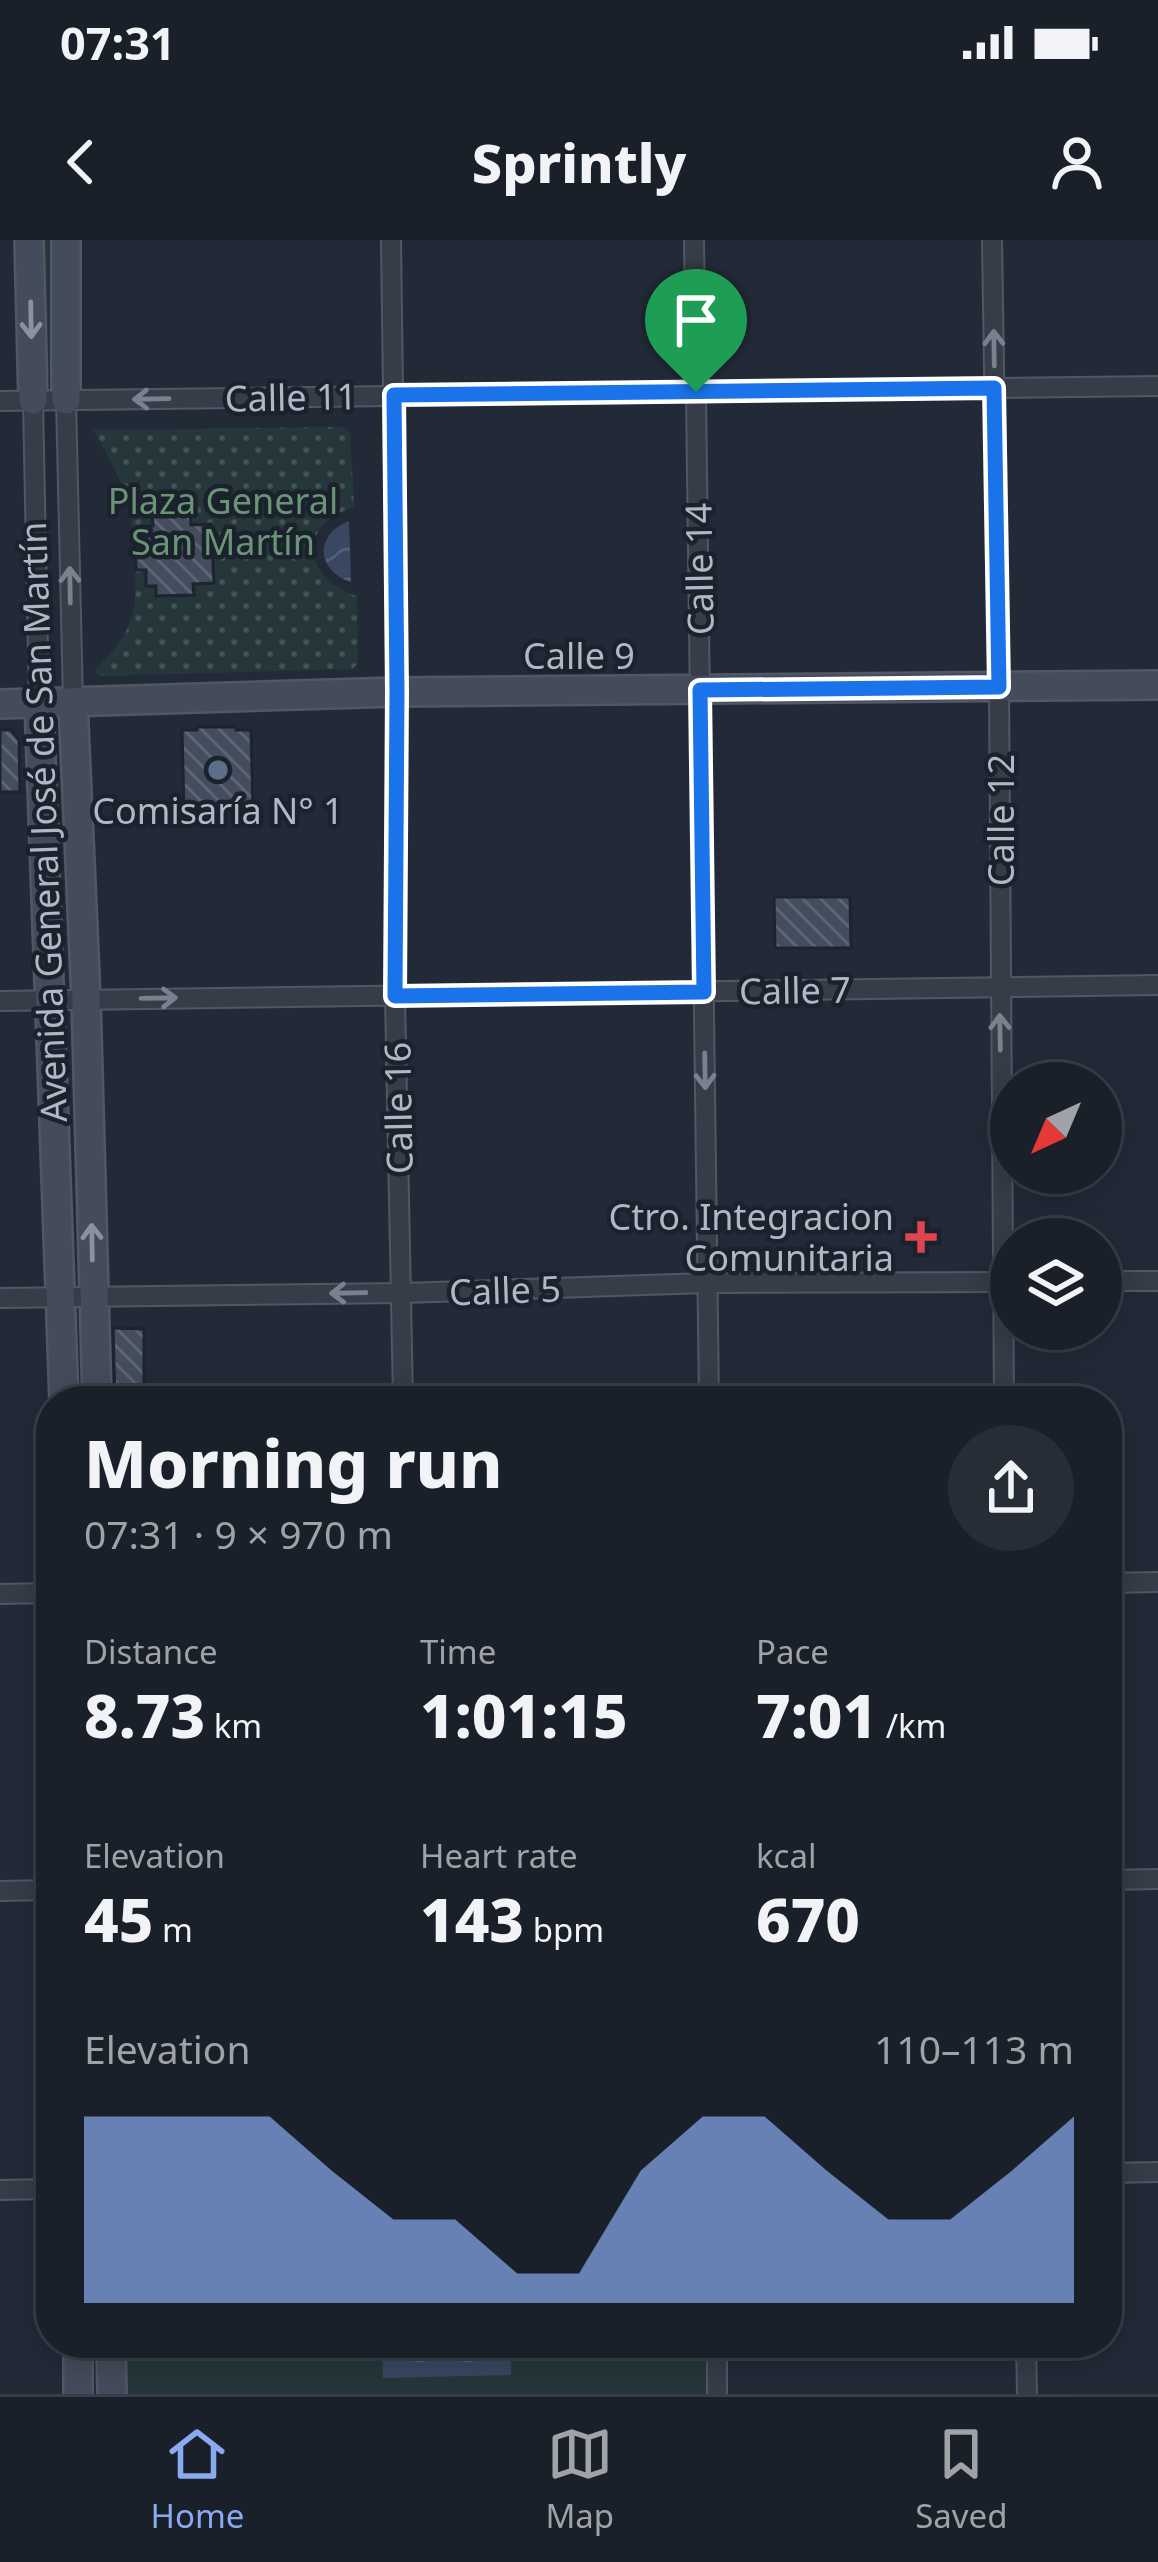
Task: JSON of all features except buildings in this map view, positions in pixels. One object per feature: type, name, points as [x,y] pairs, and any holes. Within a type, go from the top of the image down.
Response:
[{"type":"main road","name":"Avenida General José de San Martín","points":[[29,240],[33,400]]},
{"type":"main road","name":"Avenida General José de San Martín","points":[[66,240],[66,400]]},
{"type":"main road","name":"Calle 9","points":[[0,704],[397,692],[1158,685]]},
{"type":"main road","name":"Avenida General José de San Martín","points":[[73,702],[96,1386]]},
{"type":"main road","name":"Avenida General José de San Martín","points":[[39,703],[64,1386]]},
{"type":"main road","points":[[78,2358],[78,2394]]},
{"type":"main road","points":[[112,2358],[112,2394]]},
{"type":"street","name":"Calle 16","points":[[391,240],[397,692],[395,996],[403,1386]]},
{"type":"street","name":"Calle 14","points":[[694,240],[709,1386]]},
{"type":"street","name":"Calle 12","points":[[992,240],[1005,1218]]},
{"type":"street","name":"Calle 11","points":[[0,400],[1158,386]]},
{"type":"street","name":"Avenida General José de San Martín","points":[[33,400],[39,703]]},
{"type":"street","name":"Avenida General José de San Martín","points":[[66,400],[73,702]]},
{"type":"street","name":"Calle 7","points":[[0,1001],[1158,985]]},
{"type":"street","points":[[1122,1282],[1158,1281]]},
{"type":"street","name":"Calle 5","points":[[0,1298],[707,1283],[990,1282]]},
{"type":"street","name":"Calle 12","points":[[1004,1386],[1005,1350]]},
{"type":"street","points":[[1122,1583],[1158,1582]]},
{"type":"street","points":[[0,1594],[36,1593]]},
{"type":"street","points":[[1122,1880],[1158,1879]]},
{"type":"street","points":[[0,1891],[36,1890]]},
{"type":"street","points":[[1122,2173],[1158,2172]]},
{"type":"street","points":[[0,2191],[36,2190]]},
{"type":"street","points":[[717,2358],[717,2394]]},
{"type":"street","points":[[1026,2358],[1027,2394]]},
{"type":"green space","points":[[38,240],[57,240],[55,372],[51,374],[43,371]]},
{"type":"green space","name":"Plaza General San Martín","points":[[342,427],[350,433],[354,506],[327,521],[318,532],[314,555],[325,576],[357,596],[358,663],[353,669],[101,676],[94,672],[128,627],[135,586],[133,531],[126,498],[93,430]]},
{"type":"green space","points":[[127,2358],[711,2358],[712,2394],[127,2394]]},
{"type":"water","points":[[349,521],[351,582],[331,570],[324,552],[330,534]]},
{"type":"water","points":[[382,2358],[510,2358],[511,2375],[383,2378]]},
{"type":"place","name":"Comisaría N° 1","points":[[218,770]]},
{"type":"place","name":"Ctro. Integracion Comunitaria","points":[[921,1237]]},
{"type":"route","points":[[994,388],[999,687],[700,690],[704,992],[395,996],[394,395],[696,392],[994,388]]}]
